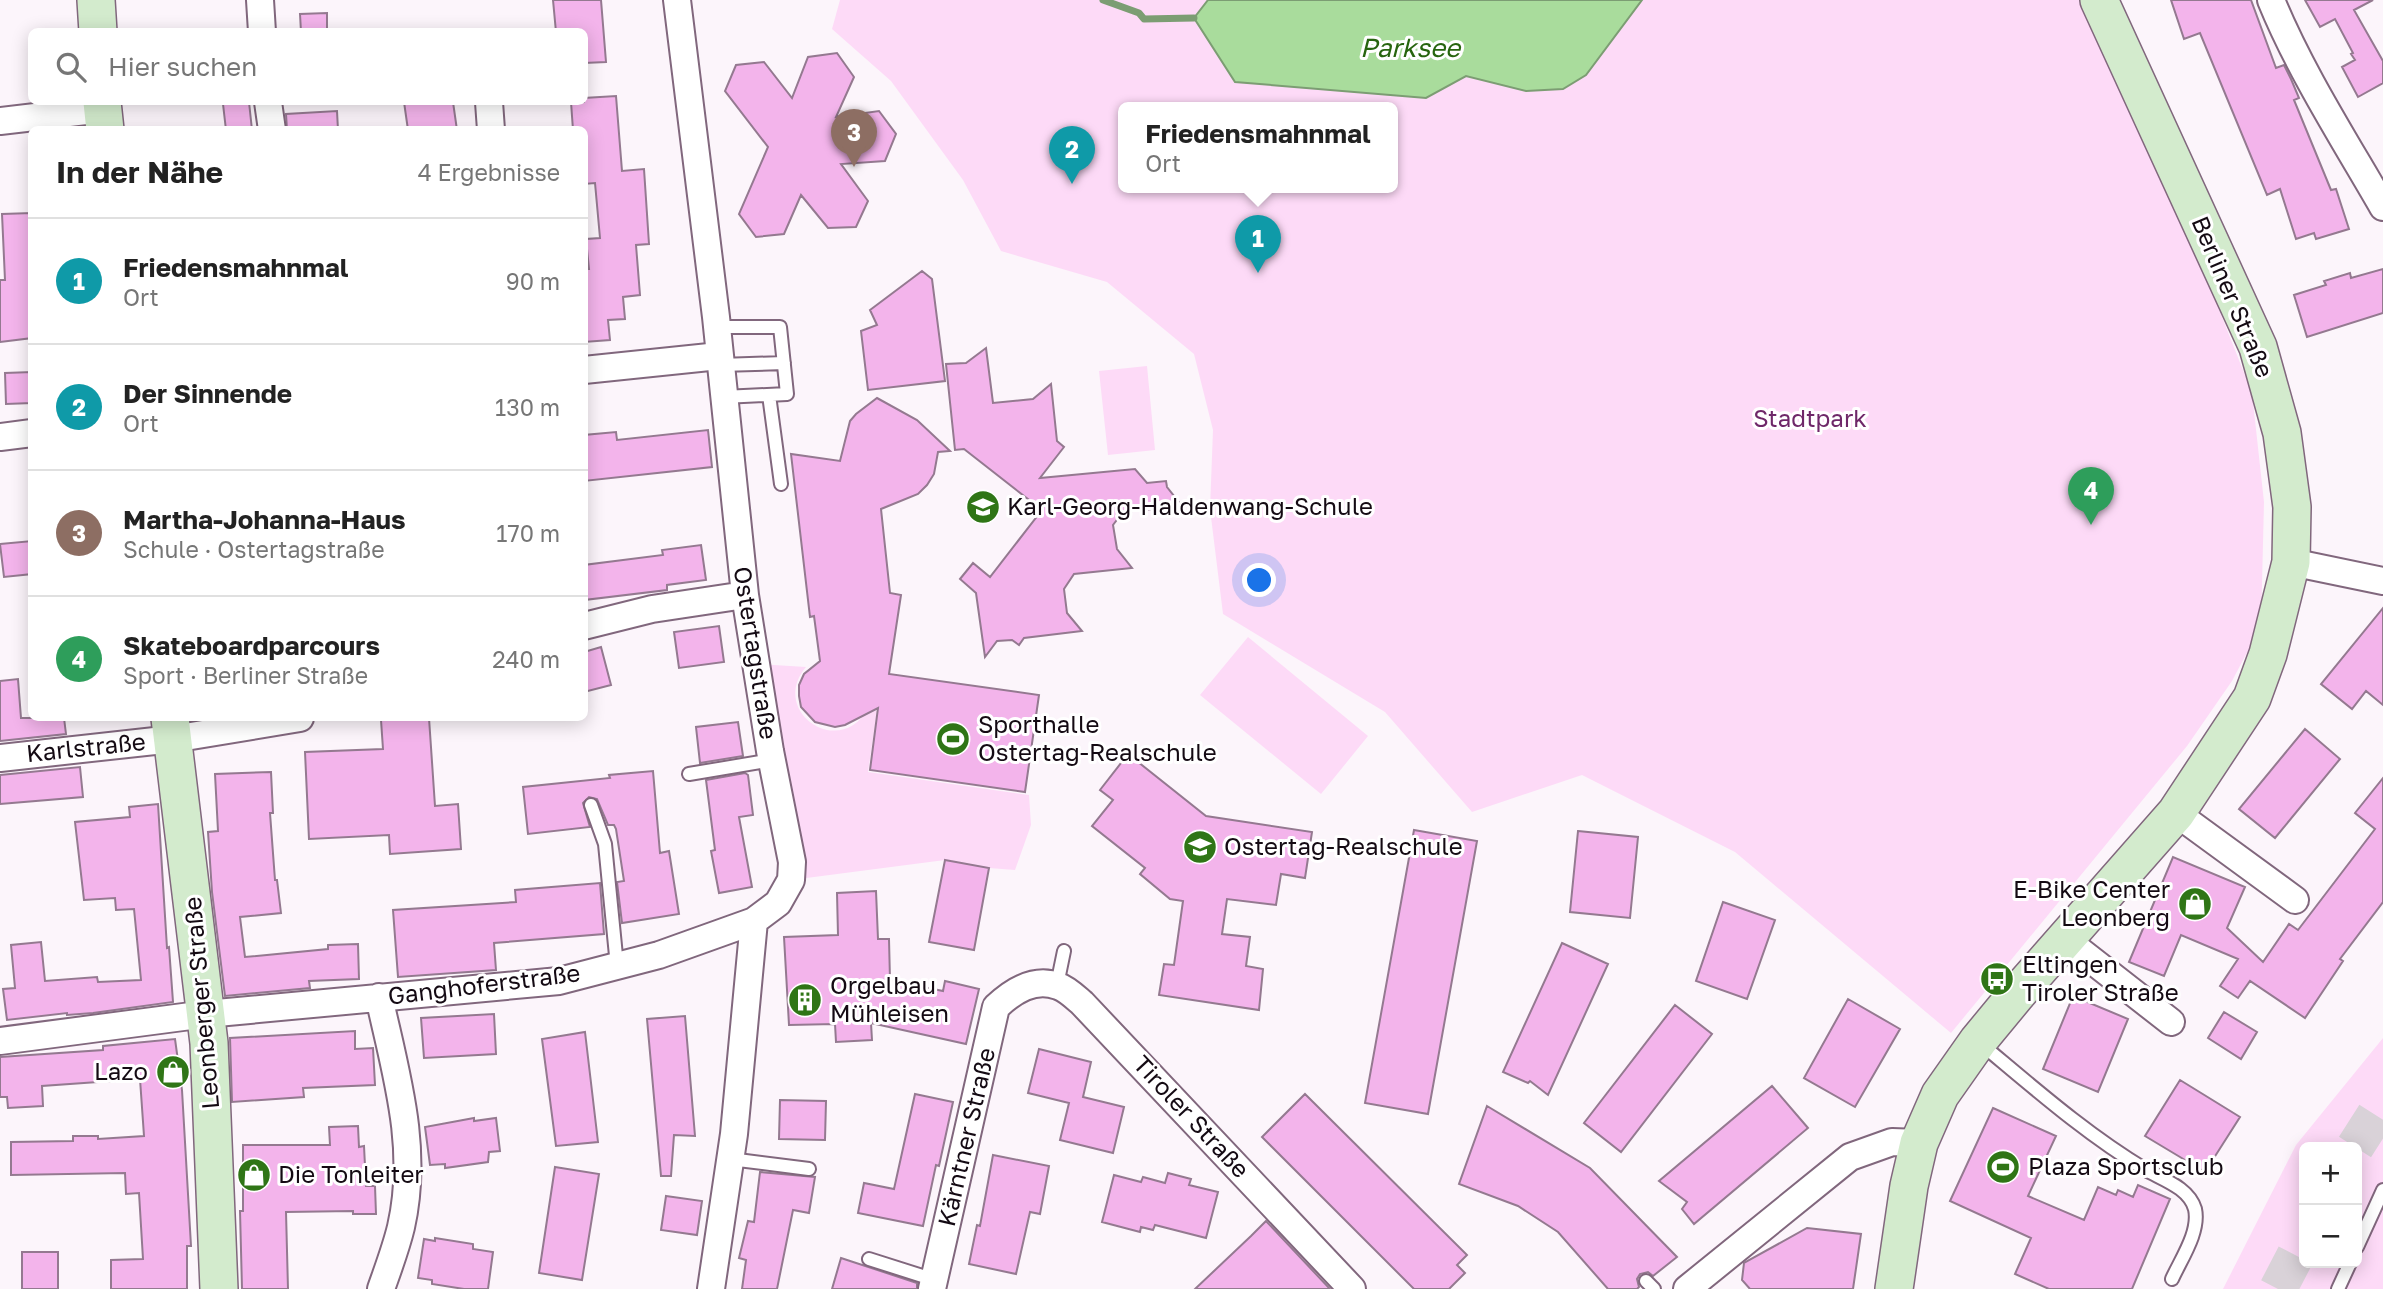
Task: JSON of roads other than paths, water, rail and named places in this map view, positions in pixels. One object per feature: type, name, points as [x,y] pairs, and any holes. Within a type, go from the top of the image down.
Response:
[{"type":"main road","points":[[96,0],[98,28]]},
{"type":"main road","name":"Berliner Straße","points":[[1894,1289],[1909,1186],[1919,1143],[1940,1095],[1978,1041],[2176,813],[2252,698],[2268,653],[2292,544],[2288,468],[2283,433],[2258,347],[2099,0]]},
{"type":"main road","name":"Leonberger Straße","points":[[171,728],[206,1014],[219,1289]]},
{"type":"street","points":[[260,0],[262,28]]},
{"type":"street","name":"Ostertagstraße","points":[[677,0],[717,327],[745,595],[792,862],[790,880],[778,903],[754,921]]},
{"type":"street","points":[[2271,0],[2310,78],[2383,208]]},
{"type":"street","points":[[268,105],[271,126]]},
{"type":"street","points":[[489,105],[491,126]]},
{"type":"street","points":[[0,121],[103,113]]},
{"type":"street","points":[[588,370],[720,361]]},
{"type":"street","points":[[0,437],[28,434]]},
{"type":"street","points":[[2292,544],[2383,581]]},
{"type":"street","points":[[588,625],[652,609],[745,595]]},
{"type":"street","name":"Karlstraße","points":[[0,758],[171,728],[261,721]]},
{"type":"street","points":[[2176,813],[2295,900]]},
{"type":"street","points":[[711,1289],[730,1158],[754,921]]},
{"type":"street","name":"Ganghoferstraße","points":[[0,1041],[206,1014],[559,981],[659,955],[754,921]]},
{"type":"street","points":[[2066,940],[2171,1022]]},
{"type":"street","name":"Kärntner Straße","points":[[934,1284],[996,1007],[1012,991],[1038,983],[1057,985]]},
{"type":"street","name":"Tiroler Straße","points":[[1057,985],[1082,1003],[1298,1241],[1352,1289]]},
{"type":"street","points":[[379,997],[407,1122],[408,1176],[401,1227],[381,1289]]},
{"type":"street","points":[[1687,1289],[1850,1157],[1892,1142],[1919,1143]]},
{"type":"lane","points":[[717,327],[780,327],[787,394],[723,397]]},
{"type":"lane","points":[[720,361],[784,363]]},
{"type":"lane","points":[[769,395],[781,484]]},
{"type":"lane","points":[[689,774],[772,760]]},
{"type":"lane","points":[[591,805],[605,844],[617,966]]},
{"type":"lane","points":[[1057,985],[1064,951]]},
{"type":"lane","points":[[1978,1041],[2072,1121],[2114,1151],[2187,1194],[2194,1209],[2196,1228],[2172,1279]]},
{"type":"lane","points":[[730,1158],[808,1169]]},
{"type":"lane","points":[[2362,1236],[2383,1190]]},
{"type":"lane","points":[[869,1259],[934,1284]]},
{"type":"lane","points":[[2338,1289],[2348,1268]]},
{"type":"water","name":"Parksee","points":[[1208,0],[1642,0],[1586,75],[1563,89],[1526,91],[1466,76],[1426,98],[1235,82],[1194,18]]},
{"type":"waterway","points":[[1103,0],[1139,13],[1144,19],[1194,18]]},
{"type":"tunnel","points":[[2358,1142],[2383,1103]]},
{"type":"tunnel","points":[[2278,1289],[2299,1249]]},
{"type":"place","name":"Martha-Johanna-Haus","points":[[854,167]]},
{"type":"place","name":"Der Sinnende","points":[[1072,184]]},
{"type":"place","name":"Friedensmahnmal","points":[[1258,273]]},
{"type":"place","name":"Karl-Georg-Haldenwang-Schule","points":[[983,507]]},
{"type":"place","name":"Skateboardparcours","points":[[2091,525]]},
{"type":"place","name":"Sporthalle Ostertag-Realschule","points":[[953,739]]},
{"type":"place","name":"Ostertag-Realschule","points":[[1200,847]]},
{"type":"place","name":"E-Bike Center Leonberg","points":[[2195,904]]},
{"type":"place","name":"Eltingen Tiroler Straße","points":[[1997,979]]},
{"type":"place","name":"Orgelbau Mühleisen","points":[[805,1000]]},
{"type":"place","name":"Lazo","points":[[173,1072]]},
{"type":"place","name":"Plaza Sportsclub","points":[[2003,1167]]},
{"type":"place","name":"Die Tonleiter","points":[[254,1175]]},
{"type":"park label","name":"Stadtpark","points":[[1810,419]]}]
